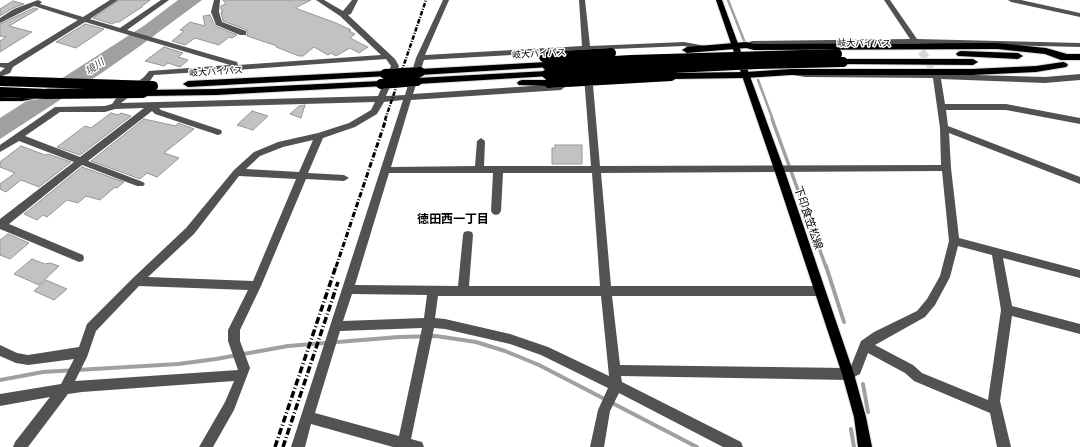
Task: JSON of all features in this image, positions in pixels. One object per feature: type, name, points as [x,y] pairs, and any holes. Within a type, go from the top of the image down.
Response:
[{"type":"highway","points":[[546,70],[686,50],[734,45],[754,47],[997,46],[1046,51],[1065,61]]},
{"type":"highway","name":"岐大バイパス","points":[[0,92],[46,94],[216,92],[458,79],[515,84],[546,70],[647,59],[837,54],[957,54],[1065,61],[1080,65]]},
{"type":"highway","name":"岐大バイパス","points":[[0,82],[153,86],[456,69],[546,70],[843,62],[1065,61],[1080,57]]},
{"type":"highway","points":[[546,70],[671,76],[745,75],[791,72],[972,72],[1036,69],[1065,61]]},
{"type":"highway","points":[[0,75],[48,78],[60,84]]},
{"type":"highway","points":[[0,98],[22,98],[46,94]]},
{"type":"main road","name":"下印食笠松線","points":[[719,0],[745,75],[787,169],[820,291],[848,374],[860,417],[865,447]]},
{"type":"street","points":[[0,21],[41,0]]},
{"type":"street","points":[[0,65],[9,66],[115,0]]},
{"type":"street","points":[[123,31],[166,0]]},
{"type":"street","points":[[217,0],[215,12],[220,23],[242,33]]},
{"type":"street","points":[[20,447],[67,386],[82,354],[91,328],[137,281],[190,231],[238,172],[257,154],[281,144],[320,136],[352,125],[374,112],[395,66],[392,60],[387,57],[343,14],[319,0]]},
{"type":"street","points":[[343,14],[348,12],[355,0]]},
{"type":"street","points":[[298,447],[407,97],[420,58],[446,0]]},
{"type":"street","points":[[582,0],[606,291],[615,370],[615,388],[604,410],[597,447]]},
{"type":"street","points":[[887,0],[915,41]]},
{"type":"street","points":[[1011,0],[1080,15]]},
{"type":"street","points":[[33,4],[234,64],[232,68]]},
{"type":"street","points":[[746,45],[752,43],[915,41],[1080,45]]},
{"type":"street","points":[[420,58],[684,44],[703,48]]},
{"type":"street","points":[[115,106],[120,99],[147,79],[152,73],[387,57]]},
{"type":"street","points":[[0,75],[10,68],[9,66]]},
{"type":"street","points":[[791,72],[805,76],[936,75],[1045,80],[1080,77]]},
{"type":"street","points":[[615,370],[848,374],[856,370],[866,344],[878,336],[921,314],[931,302],[945,277],[954,240],[946,168],[944,128],[936,75]]},
{"type":"street","points":[[0,149],[58,109],[105,109],[115,106],[381,99],[696,78],[699,76]]},
{"type":"street","points":[[152,106],[158,112],[218,132]]},
{"type":"street","points":[[79,258],[0,224],[152,106]]},
{"type":"street","points":[[941,108],[1006,107],[1080,121]]},
{"type":"street","points":[[944,128],[1080,181]]},
{"type":"street","points":[[206,447],[230,406],[243,371],[234,341],[234,330],[256,286],[320,136]]},
{"type":"street","points":[[18,137],[140,184]]},
{"type":"street","points":[[480,170],[481,141]]},
{"type":"street","points":[[384,170],[946,168]]},
{"type":"street","points":[[496,211],[498,170]]},
{"type":"street","points":[[238,172],[344,178]]},
{"type":"street","points":[[463,291],[468,235]]},
{"type":"street","points":[[954,240],[1080,274]]},
{"type":"street","points":[[997,252],[1007,310],[994,402],[1004,447]]},
{"type":"street","points":[[137,281],[256,286]]},
{"type":"street","points":[[347,289],[433,291],[820,291]]},
{"type":"street","points":[[404,443],[429,326],[433,291]]},
{"type":"street","points":[[1007,310],[1080,329]]},
{"type":"street","points":[[335,329],[429,326],[445,324],[510,339],[544,351],[615,388],[736,447]]},
{"type":"street","points":[[866,344],[909,369],[918,377],[995,410]]},
{"type":"street","points":[[0,350],[16,358],[28,360],[82,354]]},
{"type":"street","points":[[0,400],[67,386],[243,371]]},
{"type":"street","points":[[307,418],[417,447]]},
{"type":"water","name":"境川","points":[[178,0],[202,0],[103,72],[0,139],[0,118],[145,25]]},
{"type":"building","points":[[119,0],[150,0],[119,22],[112,24],[93,18]]},
{"type":"building","points":[[223,0],[311,0],[295,8],[351,30],[349,31],[355,34],[350,38],[368,47],[359,53],[350,48],[336,56],[331,53],[328,55],[314,47],[303,56],[299,56],[276,47],[277,46],[247,36],[247,30],[223,21],[221,6],[226,4]]},
{"type":"building","points":[[13,1],[24,4],[13,8],[0,16],[0,9]]},
{"type":"building","points":[[34,8],[38,9],[9,26],[32,32],[0,52],[0,41],[6,37],[0,36],[0,24]]},
{"type":"building","points":[[210,15],[215,26],[237,35],[232,38],[229,37],[219,45],[195,38],[185,45],[172,41],[184,31],[180,30],[190,22],[205,26],[203,16]]},
{"type":"building","points":[[85,24],[104,29],[76,48],[56,42]]},
{"type":"building","points":[[164,47],[183,53],[178,57],[188,60],[180,67],[168,63],[164,66],[145,61]]},
{"type":"building","points":[[305,105],[301,118],[290,114],[299,106]]},
{"type":"building","points":[[252,111],[268,116],[253,130],[237,125]]},
{"type":"building","points":[[111,113],[118,115],[121,113],[131,116],[80,155],[57,147],[85,126],[91,128]]},
{"type":"building","points":[[144,119],[176,126],[178,123],[194,129],[164,153],[179,158],[157,177],[147,173],[140,179],[91,161]]},
{"type":"building","points":[[555,145],[582,145],[582,164],[552,164],[552,148],[555,148]]},
{"type":"building","points":[[21,146],[45,155],[48,154],[71,162],[39,187],[21,180],[6,192],[0,189],[0,184],[15,173],[0,167],[0,162]]},
{"type":"building","points":[[82,167],[124,182],[117,188],[115,187],[100,200],[86,196],[78,203],[67,200],[47,217],[43,215],[37,220],[24,214]]},
{"type":"building","points":[[8,234],[29,243],[10,259],[0,255],[0,240]]},
{"type":"building","points":[[32,259],[45,264],[50,263],[59,266],[39,285],[14,274]]},
{"type":"building","points":[[46,280],[67,289],[54,300],[34,291]]},
{"type":"waterway","points":[[728,0],[745,43]]},
{"type":"waterway","points":[[758,80],[773,120]]},
{"type":"waterway","points":[[772,119],[826,267]]},
{"type":"waterway","points":[[826,266],[844,322]]},
{"type":"waterway","points":[[0,380],[43,372],[178,364],[216,359],[288,346],[399,337],[436,336],[476,342],[505,351],[539,365],[697,447]]},
{"type":"waterway","points":[[863,384],[868,412]]},
{"type":"waterway","points":[[851,429],[854,447]]},
{"type":"tunnel","points":[[915,41],[936,74]]},
{"type":"railway","points":[[385,120],[426,0]]},
{"type":"railway","points":[[336,267],[386,119]]},
{"type":"railway","points":[[275,447],[336,266]]},
{"type":"railway","points":[[283,447],[338,282]]},
{"type":"district","name":"徳田西一丁目","points":[[453,220]]}]
